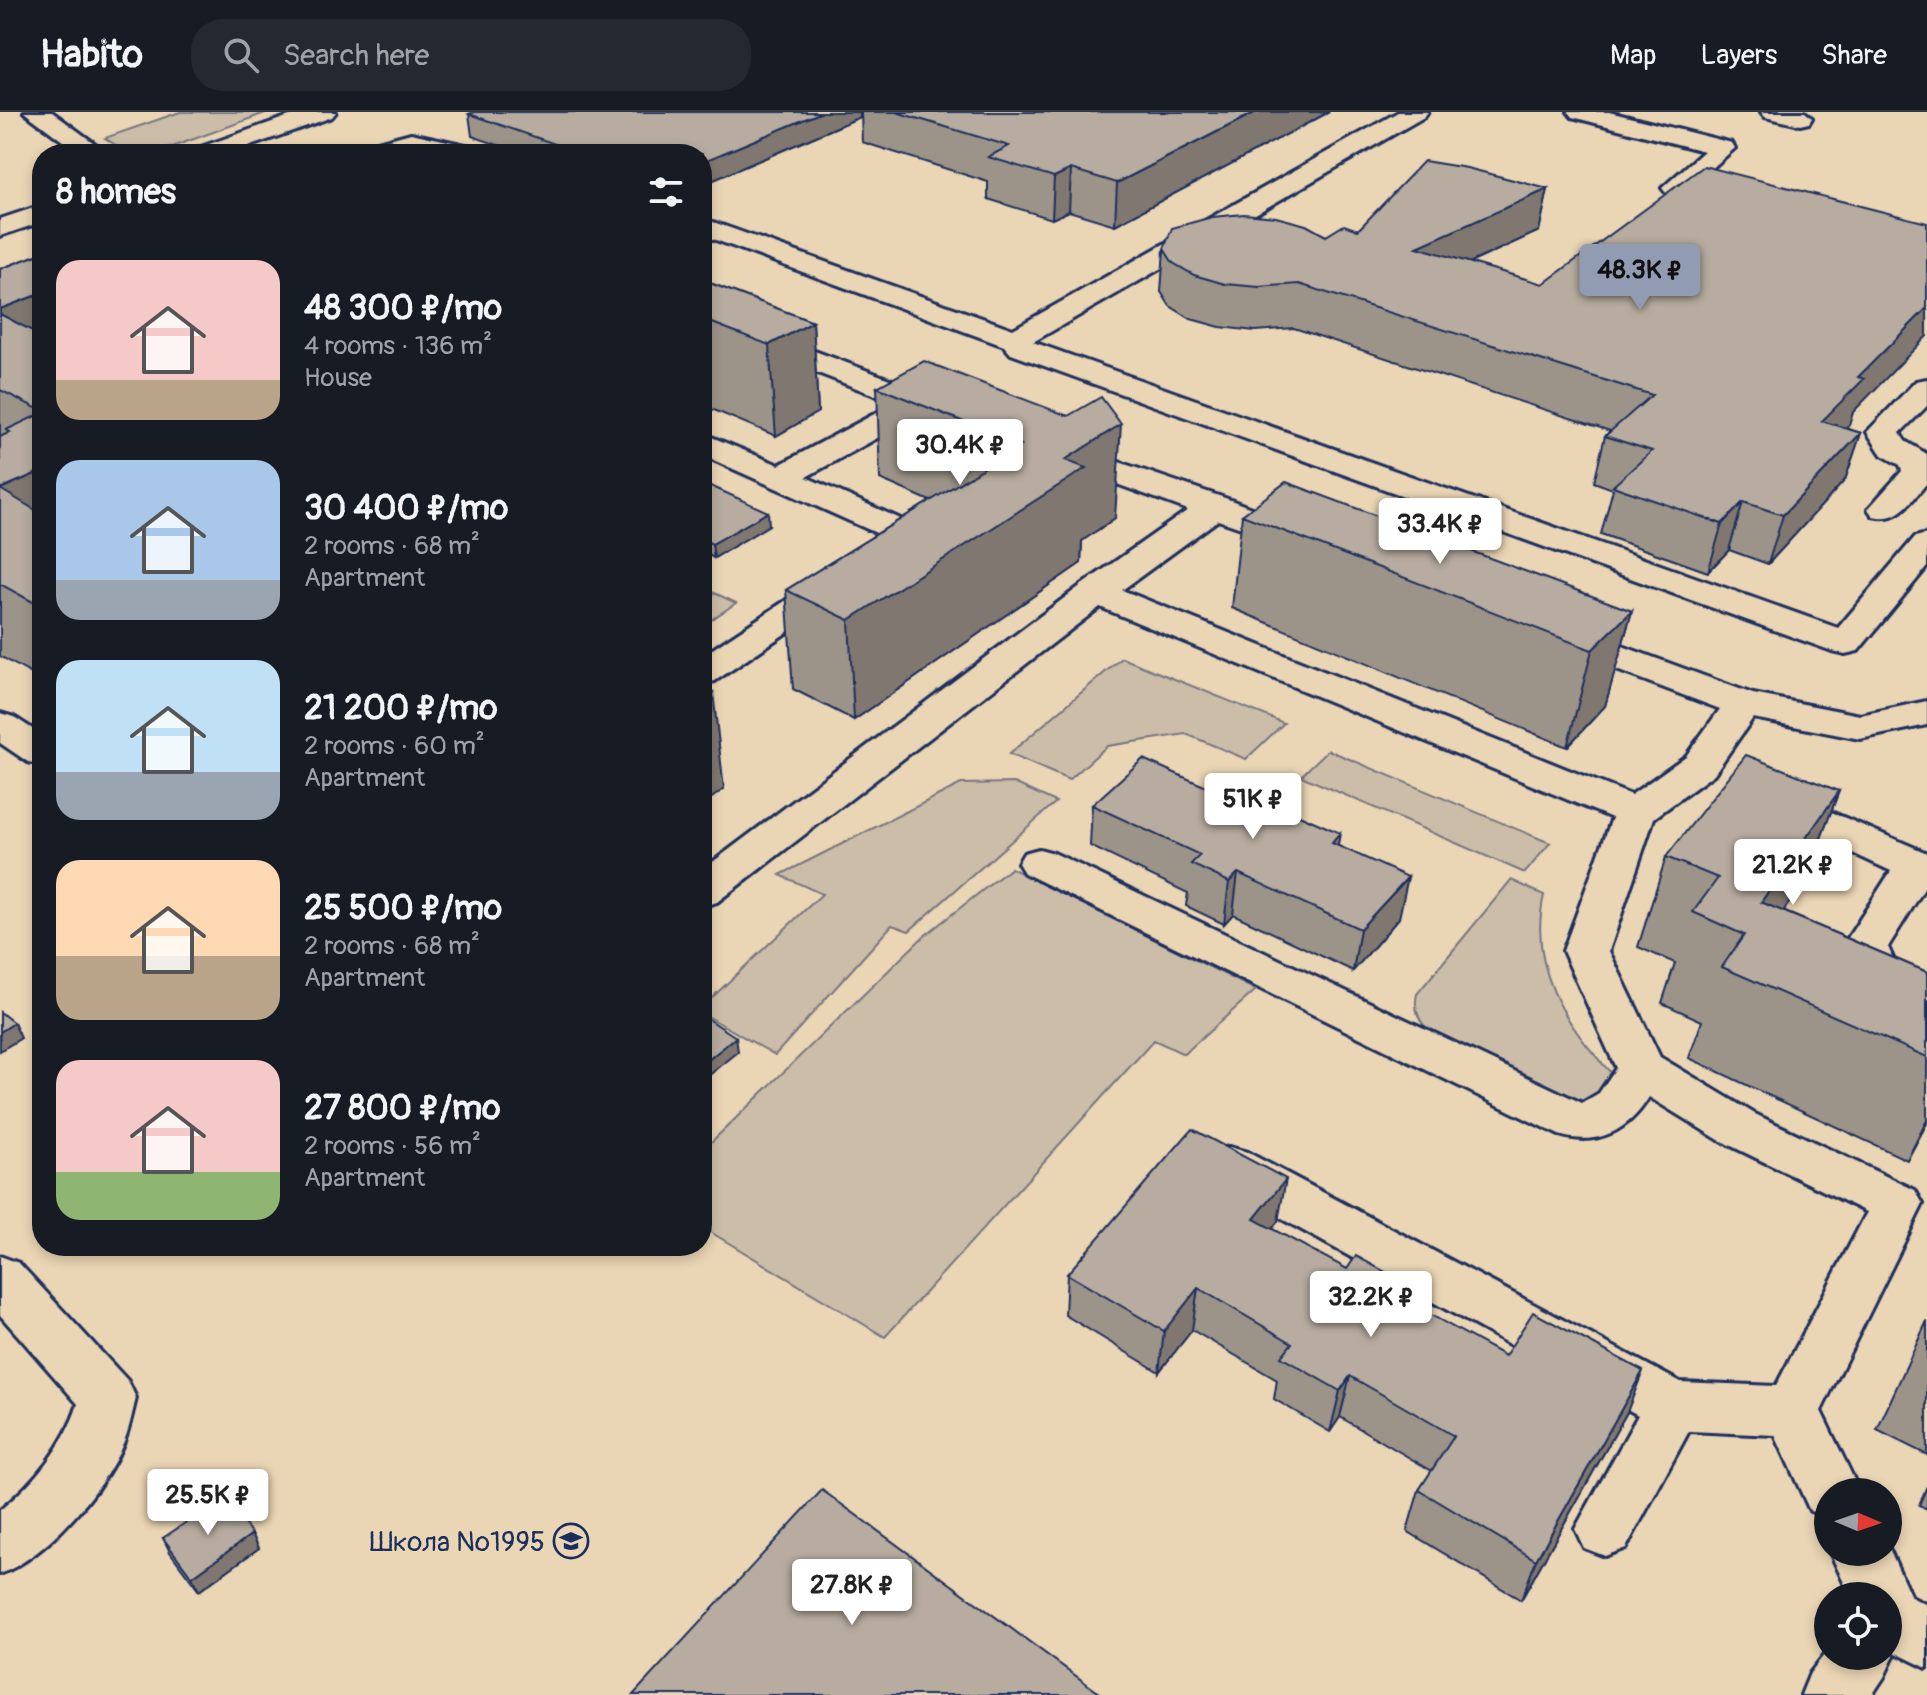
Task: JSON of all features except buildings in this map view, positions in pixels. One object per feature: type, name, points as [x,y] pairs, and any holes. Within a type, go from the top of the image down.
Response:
[{"type":"main road","points":[[233,144],[324,112]]},
{"type":"main road","points":[[1580,112],[1723,148],[1675,188]]},
{"type":"main road","points":[[1773,112],[1800,118]]},
{"type":"main road","points":[[25,113],[79,144]]},
{"type":"main road","points":[[1015,340],[1412,113]]},
{"type":"main road","points":[[397,144],[411,140],[429,144]]},
{"type":"main road","points":[[0,228],[32,217]]},
{"type":"main road","points":[[712,230],[1015,340],[1022,348],[1845,643],[1927,544]]},
{"type":"main road","points":[[712,322],[965,418]]},
{"type":"main road","points":[[1885,509],[1919,472],[1915,460],[1893,448],[1883,432],[1927,388]]},
{"type":"main road","points":[[782,477],[920,402]]},
{"type":"main road","points":[[1024,439],[1333,550]]},
{"type":"main road","points":[[712,447],[909,535],[712,666]]},
{"type":"main road","points":[[712,884],[1096,592],[1216,506]]},
{"type":"main road","points":[[1096,592],[1635,812],[1724,777],[1921,868],[1865,947],[1874,976],[1906,1015],[1927,1023]]},
{"type":"main road","points":[[1538,627],[1743,704],[1860,727],[1927,713]]},
{"type":"main road","points":[[1724,777],[1743,704]]},
{"type":"main road","points":[[0,725],[32,746]]},
{"type":"main road","points":[[1635,812],[1586,951],[1641,1069],[1737,1127],[1897,1204],[1792,1411]]},
{"type":"main road","points":[[1039,863],[1577,1122],[1597,1122],[1608,1116],[1641,1069]]},
{"type":"main road","points":[[1200,1151],[1673,1406],[1792,1411]]},
{"type":"main road","points":[[0,1278],[108,1398],[95,1442],[41,1513],[0,1546]]},
{"type":"main road","points":[[1605,1529],[1673,1406]]},
{"type":"main road","points":[[1792,1411],[1824,1478]]},
{"type":"main road","points":[[1833,1695],[1853,1670]]},
{"type":"shaded area","points":[[180,112],[268,112],[180,144],[114,144],[105,138]]},
{"type":"shaded area","points":[[712,592],[736,603],[712,619]]},
{"type":"shaded area","points":[[1122,658],[1284,723],[1246,759],[1186,734],[1107,746],[1069,780],[1009,754]]},
{"type":"shaded area","points":[[1328,750],[1550,843],[1525,873],[1301,776]]},
{"type":"shaded area","points":[[1014,783],[1056,802],[909,931],[892,925],[775,1055],[712,1019],[712,998],[822,894],[780,875],[961,784]]},
{"type":"shaded area","points":[[1011,868],[1256,990],[1184,1054],[1154,1040],[885,1337],[712,1233],[712,1141],[923,937]]},
{"type":"shaded area","points":[[1511,880],[1544,895],[1540,921],[1546,970],[1565,1014],[1612,1074],[1600,1097],[1575,1103],[1431,1033],[1418,1015],[1417,994]]},
{"type":"place","name":"Школа №1995","points":[[571,1541]]}]
